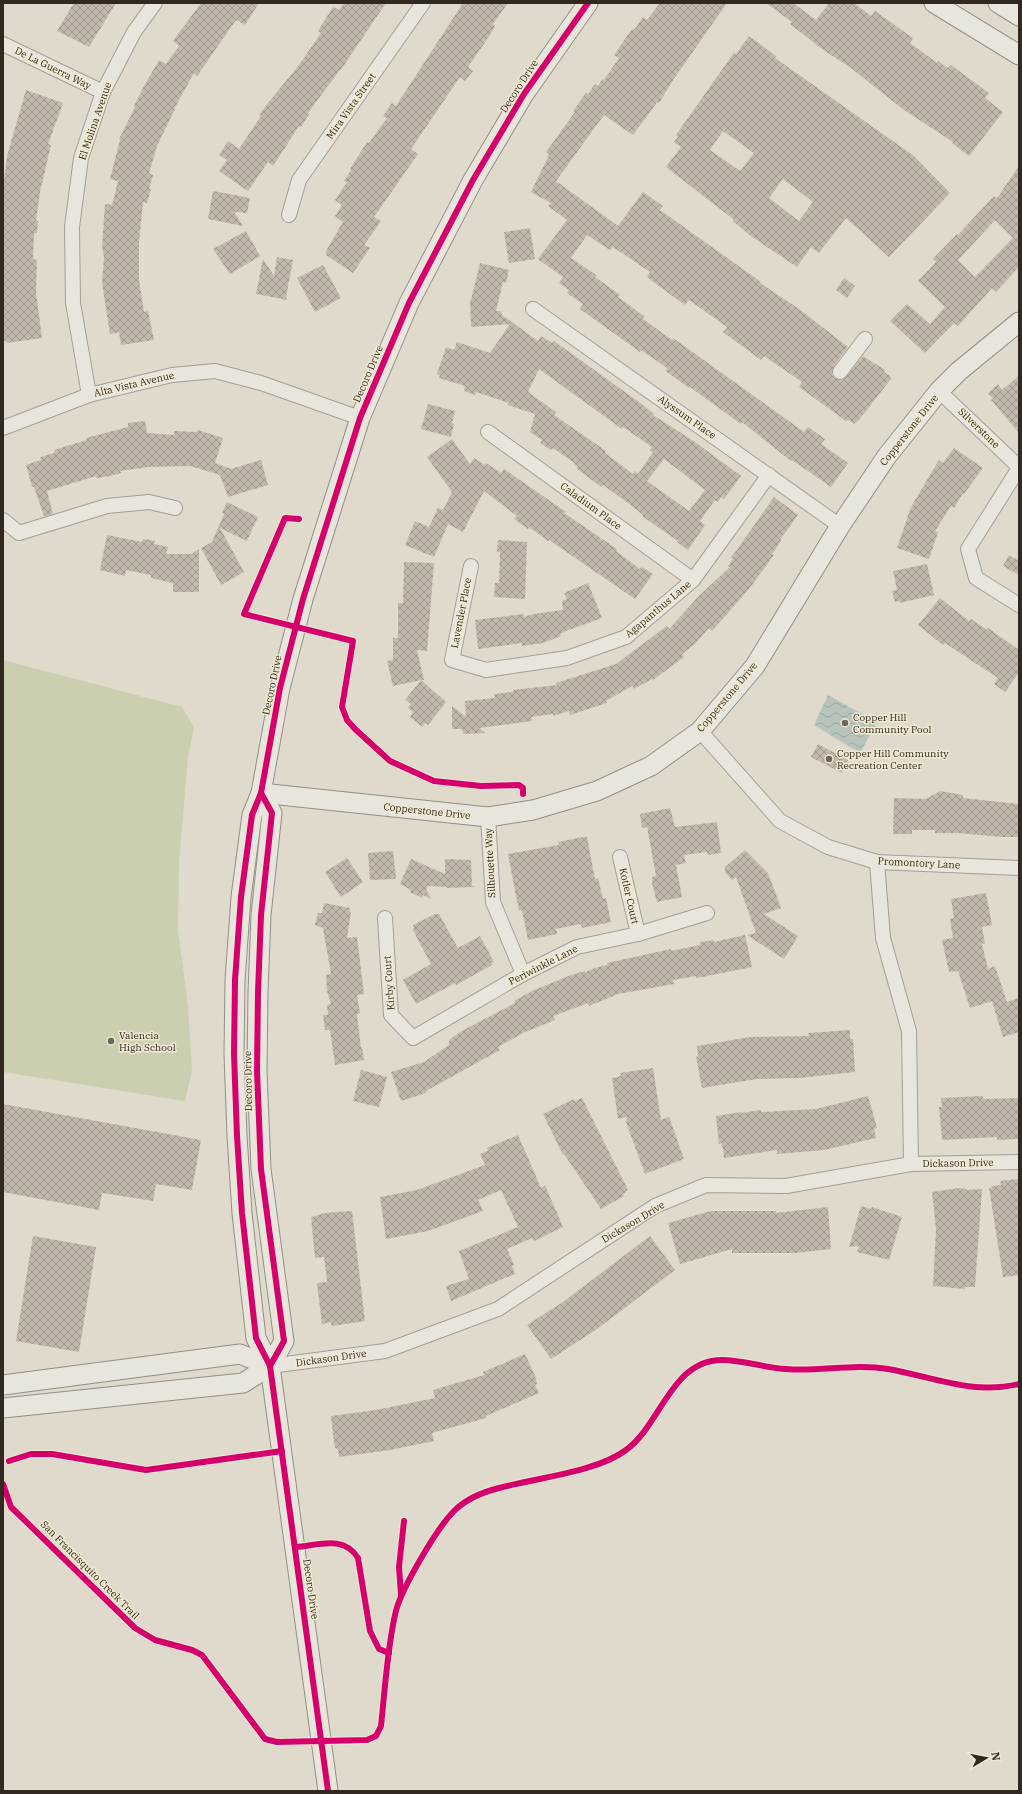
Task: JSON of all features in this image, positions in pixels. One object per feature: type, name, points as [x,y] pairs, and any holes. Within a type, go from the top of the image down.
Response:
[{"type":"main road","name":"Decoro Drive","points":[[328,1791],[270,1366],[256,1338],[242,1213],[234,1054],[235,980],[241,897],[252,815],[261,793],[280,688],[303,599],[360,418],[409,303],[473,180],[524,94],[588,3]]},
{"type":"main road","points":[[934,3],[1019,56]]},
{"type":"main road","points":[[998,3],[1019,16]]},
{"type":"main road","name":"Copperstone Drive","points":[[261,793],[488,817],[533,810],[597,791],[651,766],[700,731],[755,666],[840,526],[887,456],[939,391],[959,371],[1019,322]]},
{"type":"main road","name":"Decoro Drive","points":[[261,793],[272,813],[261,915],[258,992],[257,1071],[261,1169],[284,1341],[270,1366]]},
{"type":"main road","name":"Dickason Drive","points":[[3,1385],[240,1354],[270,1366]]},
{"type":"main road","name":"Dickason Drive","points":[[3,1408],[243,1384],[270,1366]]},
{"type":"street","name":"El Molina Avenue","points":[[89,394],[73,303],[72,227],[81,158],[103,92],[134,32],[155,3]]},
{"type":"street","name":"Mira Vista Street","points":[[289,215],[299,180],[423,3]]},
{"type":"street","name":"De La Guerra Way","points":[[3,44],[103,92]]},
{"type":"street","name":"Alyssum Place","points":[[533,309],[840,526]]},
{"type":"street","points":[[840,372],[865,339]]},
{"type":"street","name":"Alta Vista Avenue","points":[[3,428],[89,394],[172,375],[215,371],[261,383],[360,418]]},
{"type":"street","name":"Silverstone","points":[[939,391],[1019,467]]},
{"type":"street","name":"Caladium Place","points":[[488,432],[693,580]]},
{"type":"street","points":[[1019,467],[968,549],[976,578],[1019,605]]},
{"type":"street","name":"Agapanthus Lane","points":[[452,660],[486,670],[568,658],[626,637],[693,580],[769,475]]},
{"type":"street","points":[[3,520],[19,533],[107,506],[149,502],[175,508]]},
{"type":"street","name":"Lavender Place","points":[[452,660],[471,566]]},
{"type":"street","name":"Promontory Lane","points":[[700,731],[780,821],[828,847],[877,862],[1019,868]]},
{"type":"street","name":"Silhouette Way","points":[[488,817],[493,902],[523,974]]},
{"type":"street","name":"Kotler Court","points":[[620,857],[638,934]]},
{"type":"street","points":[[877,862],[883,938],[909,1031],[911,1164]]},
{"type":"street","name":"Periwinkle Lane","points":[[413,1038],[523,974],[577,947],[638,934],[707,913]]},
{"type":"street","name":"Kirby Court","points":[[385,918],[391,1015],[413,1038]]},
{"type":"street","name":"Dickason Drive","points":[[270,1366],[384,1351],[498,1309],[655,1206],[706,1185],[786,1186],[911,1164],[1019,1162]]},
{"type":"green space","points":[[3,660],[182,707],[194,727],[188,758],[179,863],[178,930],[188,1005],[192,1070],[185,1101],[3,1072]]},
{"type":"water","name":"Copper Hill Community Pool","points":[[828,695],[877,722],[860,753],[814,725]]},
{"type":"building","points":[[74,3],[116,3],[89,47],[57,31]]},
{"type":"building","points":[[201,3],[259,3],[245,25],[236,20],[197,76],[194,73],[174,109],[157,146],[149,173],[153,175],[149,189],[151,189],[147,203],[143,202],[139,243],[139,280],[144,312],[148,311],[154,340],[121,345],[119,332],[110,334],[102,283],[104,257],[102,247],[105,204],[112,205],[118,181],[110,179],[119,139],[144,86],[159,60],[166,64],[179,46],[173,41]]},
{"type":"building","points":[[344,3],[386,3],[340,71],[308,113],[309,114],[301,127],[299,126],[273,166],[268,162],[248,191],[219,171],[227,160],[219,155],[228,141],[239,149],[261,116],[259,115],[299,65],[321,33],[318,31],[333,7],[339,10]]},
{"type":"building","points":[[463,3],[508,3],[493,24],[495,26],[488,38],[468,67],[473,71],[465,81],[460,77],[411,149],[418,154],[374,217],[381,221],[364,245],[370,248],[353,273],[326,255],[326,251],[343,222],[335,216],[342,205],[335,200],[347,182],[344,181],[351,170],[350,169],[367,142],[369,143],[387,118],[383,116],[392,103],[396,106]]},
{"type":"building","points":[[660,3],[727,3],[673,80],[659,103],[657,102],[633,135],[604,115],[556,181],[618,226],[643,192],[663,206],[660,210],[761,282],[760,283],[799,309],[848,347],[833,367],[832,375],[835,379],[843,380],[863,356],[885,370],[884,372],[890,376],[891,379],[859,420],[854,424],[849,420],[846,421],[799,387],[802,382],[764,356],[761,360],[723,332],[727,327],[689,300],[685,305],[647,277],[650,272],[613,247],[610,250],[587,235],[571,258],[596,275],[595,277],[620,295],[618,297],[644,316],[643,319],[672,340],[673,338],[804,432],[808,427],[825,439],[821,444],[848,463],[831,487],[792,460],[791,461],[742,422],[741,424],[690,387],[689,388],[666,371],[667,368],[641,350],[640,352],[580,309],[583,304],[567,293],[569,290],[559,283],[563,277],[538,259],[567,220],[548,206],[551,203],[531,192],[549,155],[546,152],[575,112],[573,111],[586,93],[588,94],[595,84],[598,86],[602,79],[604,80],[619,58],[614,55],[632,29],[634,30],[643,17],[647,20]]},
{"type":"building","points":[[766,3],[793,3],[816,20],[829,3],[854,3],[871,16],[875,11],[913,38],[910,43],[937,63],[938,61],[948,68],[951,65],[989,93],[985,98],[1003,112],[969,156],[952,143],[953,142],[904,110],[851,68],[822,49],[790,24],[792,22]]},
{"type":"building","points":[[749,36],[776,56],[775,58],[914,156],[950,193],[889,257],[846,218],[819,253],[811,247],[797,267],[748,234],[733,221],[733,219],[666,167],[681,147],[674,142],[678,137],[676,135],[734,53],[736,54]],"holes":[[[723,131],[754,153],[740,171],[710,150]],[[783,179],[813,202],[799,221],[769,198]]]},
{"type":"building","points":[[26,90],[63,103],[48,144],[51,145],[40,192],[36,221],[38,221],[37,233],[34,233],[33,258],[37,261],[36,292],[42,338],[7,343],[6,341],[3,341],[3,190],[7,156]]},
{"type":"building","points":[[1019,166],[1019,267],[996,292],[992,288],[958,326],[954,323],[925,353],[890,321],[907,304],[930,324],[945,307],[918,281],[936,262],[933,259],[957,234],[958,235],[994,196],[997,198]],"holes":[[[995,220],[1013,238],[975,277],[958,260]]]},
{"type":"building","points":[[213,191],[250,198],[247,213],[234,212],[243,226],[208,219]]},
{"type":"building","points":[[530,228],[535,259],[509,263],[504,232]]},
{"type":"building","points":[[246,231],[260,256],[230,274],[213,249]]},
{"type":"building","points":[[277,257],[293,260],[286,297],[287,300],[256,294],[263,259],[274,276]]},
{"type":"building","points":[[480,263],[509,270],[506,283],[503,282],[496,311],[501,311],[502,315],[538,341],[541,336],[552,343],[554,341],[643,405],[654,414],[653,415],[695,442],[741,476],[724,499],[721,497],[718,502],[715,500],[700,521],[705,525],[688,550],[677,542],[678,541],[642,516],[643,515],[628,503],[603,485],[601,487],[576,468],[578,467],[573,462],[553,448],[551,450],[540,443],[542,440],[530,432],[535,414],[508,405],[509,403],[476,392],[475,395],[464,391],[465,386],[439,378],[440,375],[437,374],[446,347],[454,350],[457,342],[490,353],[510,324],[471,327],[471,300]],"holes":[[[539,369],[622,429],[623,427],[652,447],[650,450],[653,452],[638,474],[635,471],[633,474],[605,453],[606,451],[554,415],[556,412],[528,392]],[[664,459],[705,490],[689,511],[647,481]]]},
{"type":"building","points":[[323,265],[341,298],[315,312],[297,278]]},
{"type":"building","points":[[844,278],[855,286],[847,298],[836,290]]},
{"type":"building","points":[[1019,376],[1019,433],[991,400],[993,399],[988,393],[998,384],[1002,390]]},
{"type":"building","points":[[428,404],[455,411],[451,437],[421,429]]},
{"type":"building","points":[[145,421],[147,433],[174,435],[174,431],[197,432],[198,430],[223,438],[215,463],[231,469],[261,460],[268,485],[228,497],[220,475],[190,466],[148,467],[120,471],[121,473],[110,476],[97,478],[96,476],[47,491],[53,514],[44,516],[34,487],[32,487],[26,465],[41,460],[40,457],[54,453],[54,450],[87,440],[86,438],[128,427],[128,423]]},
{"type":"building","points":[[452,439],[470,464],[474,458],[485,465],[486,463],[501,473],[504,469],[566,512],[564,513],[617,549],[616,551],[640,569],[642,567],[653,574],[635,599],[549,540],[548,541],[529,527],[528,529],[514,519],[517,516],[484,491],[463,532],[448,524],[434,557],[405,545],[415,521],[429,527],[438,508],[443,510],[452,492],[427,457]]},
{"type":"building","points":[[954,448],[983,468],[964,494],[963,493],[954,508],[951,506],[935,531],[938,532],[929,559],[897,548],[911,507],[939,460],[943,463]]},
{"type":"building","points":[[774,497],[798,515],[780,540],[781,541],[772,554],[774,555],[749,589],[712,631],[709,628],[695,644],[682,654],[684,657],[653,680],[652,679],[634,689],[632,686],[606,701],[607,703],[570,715],[569,711],[553,716],[553,714],[531,717],[532,721],[479,728],[485,733],[463,734],[462,729],[452,729],[452,706],[466,717],[465,701],[495,698],[494,694],[513,692],[513,690],[557,685],[556,683],[616,664],[667,626],[669,629],[698,597],[730,567],[728,566],[733,559],[731,558]]},
{"type":"building","points":[[227,502],[258,517],[247,541],[220,528],[244,572],[221,585],[201,548],[212,542],[224,514],[222,513]]},
{"type":"building","points":[[107,535],[142,542],[143,539],[155,541],[154,544],[168,547],[166,554],[191,554],[199,549],[199,592],[173,592],[173,583],[151,578],[151,575],[126,570],[125,576],[100,570]]},
{"type":"building","points":[[498,540],[527,542],[525,599],[494,597],[495,583],[499,583],[500,552],[497,552]]},
{"type":"building","points":[[1009,555],[1019,561],[1019,575],[1003,566]]},
{"type":"building","points":[[404,562],[434,563],[427,651],[417,650],[424,680],[393,686],[387,661],[393,660],[393,638],[398,638],[398,603],[403,603]]},
{"type":"building","points":[[927,564],[934,595],[900,603],[899,601],[895,602],[892,591],[897,590],[893,571]]},
{"type":"building","points":[[588,583],[602,618],[566,631],[560,634],[561,636],[543,643],[522,646],[522,643],[478,649],[475,620],[524,614],[524,617],[533,614],[563,610],[562,601],[567,599],[564,593]]},
{"type":"building","points":[[940,598],[969,621],[971,619],[987,630],[988,628],[1019,650],[1019,672],[1005,692],[994,684],[998,678],[945,643],[943,645],[918,625]]},
{"type":"building","points":[[421,680],[446,702],[428,725],[425,723],[422,727],[410,717],[413,712],[408,708],[411,704],[405,700]]},
{"type":"building","name":"Copper Hill Community Recreation Center","points":[[818,744],[848,760],[842,773],[811,757]]},
{"type":"building","points":[[940,791],[963,795],[963,798],[1019,804],[1019,837],[935,833],[935,830],[912,830],[912,834],[893,834],[894,798],[926,799]]},
{"type":"building","points":[[670,808],[675,827],[717,822],[721,853],[708,855],[707,852],[684,855],[686,863],[676,865],[682,897],[657,902],[652,883],[652,877],[656,876],[647,827],[642,828],[640,814]]},
{"type":"building","points":[[587,837],[595,879],[598,878],[603,899],[606,898],[611,922],[582,928],[581,924],[556,929],[557,934],[528,940],[522,910],[519,911],[508,854],[559,845],[558,842]]},
{"type":"building","points":[[745,850],[768,873],[781,908],[764,914],[798,936],[784,959],[747,935],[756,933],[736,877],[732,880],[725,872],[725,867]]},
{"type":"building","points":[[393,851],[396,879],[370,880],[368,853]]},
{"type":"building","points":[[347,858],[363,882],[341,897],[325,872]]},
{"type":"building","points":[[411,859],[445,874],[445,859],[471,860],[472,886],[475,887],[447,888],[428,886],[426,889],[431,899],[423,895],[422,898],[410,892],[411,890],[400,884]]},
{"type":"building","points":[[986,893],[992,925],[982,927],[985,943],[982,944],[988,969],[995,966],[1007,1002],[1019,998],[1019,1032],[1003,1037],[992,1001],[970,1008],[958,971],[949,972],[942,940],[953,938],[950,919],[954,918],[951,899]]},
{"type":"building","points":[[324,903],[350,908],[349,911],[351,912],[347,938],[357,937],[364,994],[357,995],[360,1013],[357,1014],[364,1060],[335,1065],[330,1030],[325,1030],[323,1015],[328,1015],[327,1005],[331,1004],[327,991],[326,975],[331,974],[323,928],[315,925],[318,913],[322,913]]},
{"type":"building","points":[[435,914],[439,914],[458,948],[480,936],[494,962],[491,963],[492,965],[456,985],[455,983],[416,1004],[403,980],[431,964],[417,938],[413,925]]},
{"type":"building","points":[[745,935],[752,967],[697,978],[696,976],[673,980],[674,984],[618,994],[589,1006],[588,1003],[553,1016],[555,1020],[523,1033],[498,1047],[500,1050],[426,1091],[426,1093],[401,1101],[391,1072],[424,1062],[449,1045],[449,1040],[460,1032],[515,1003],[514,1001],[532,991],[571,975],[585,971],[585,973],[594,968],[607,965],[607,963],[671,949],[671,951],[700,945],[700,942],[714,940],[714,942]]},
{"type":"building","points":[[850,1030],[850,1039],[853,1039],[855,1072],[799,1078],[757,1079],[702,1088],[696,1057],[698,1056],[697,1046],[750,1037],[809,1036],[808,1033]]},
{"type":"building","points":[[653,1068],[661,1120],[669,1117],[684,1159],[645,1174],[626,1122],[627,1117],[618,1119],[612,1078],[621,1076],[620,1073]]},
{"type":"building","points":[[361,1070],[387,1077],[379,1107],[353,1101]]},
{"type":"building","points":[[868,1096],[877,1128],[874,1129],[876,1138],[824,1150],[777,1154],[777,1150],[724,1158],[721,1143],[719,1144],[716,1116],[761,1110],[761,1112],[816,1109]]},
{"type":"building","points":[[983,1096],[983,1099],[1019,1098],[1019,1139],[997,1140],[997,1137],[942,1140],[939,1107],[942,1107],[941,1098]]},
{"type":"building","points":[[582,1098],[628,1190],[623,1194],[624,1196],[601,1209],[564,1154],[563,1155],[543,1114],[574,1099],[575,1101]]},
{"type":"building","points":[[3,1104],[201,1140],[192,1190],[156,1184],[153,1201],[102,1193],[99,1210],[3,1192]]},
{"type":"building","points":[[518,1135],[541,1188],[545,1185],[563,1227],[534,1241],[532,1238],[507,1249],[514,1265],[512,1266],[515,1274],[451,1301],[446,1286],[469,1279],[459,1251],[518,1227],[501,1190],[478,1200],[483,1211],[428,1231],[386,1239],[380,1197],[417,1190],[485,1165],[480,1154],[488,1151],[487,1148]]},
{"type":"building","points":[[1019,1180],[1019,1275],[1003,1277],[989,1188],[992,1188],[991,1186],[1001,1185],[1000,1181]]},
{"type":"building","points":[[959,1188],[966,1190],[982,1189],[975,1287],[965,1287],[965,1289],[933,1286],[936,1229],[932,1192]]},
{"type":"building","points":[[861,1206],[871,1209],[872,1207],[902,1217],[889,1260],[857,1252],[859,1246],[849,1247]]},
{"type":"building","points":[[828,1207],[831,1249],[795,1253],[732,1253],[732,1249],[680,1264],[668,1223],[711,1211],[776,1211],[776,1213]]},
{"type":"building","points":[[352,1211],[365,1321],[332,1326],[331,1322],[322,1324],[317,1283],[327,1282],[324,1257],[315,1258],[311,1217],[325,1213]]},
{"type":"building","points":[[33,1236],[96,1247],[79,1352],[16,1341]]},
{"type":"building","points":[[650,1236],[675,1270],[597,1329],[551,1359],[527,1325],[563,1302]]},
{"type":"building","points":[[525,1354],[536,1378],[537,1384],[535,1385],[539,1393],[486,1416],[486,1418],[432,1433],[434,1441],[390,1450],[339,1457],[338,1449],[335,1448],[334,1443],[331,1416],[376,1410],[435,1398],[433,1390],[484,1375],[483,1372]]},
{"type":"cycle path","points":[[328,1791],[270,1366],[256,1338],[242,1213],[234,1054],[235,980],[241,897],[252,815],[261,793],[280,688],[303,599],[360,418],[409,303],[473,180],[524,94],[588,3]]},
{"type":"cycle path","points":[[299,519],[285,518],[244,614],[353,641],[342,707],[347,720],[390,761],[434,781],[481,786],[519,785],[523,788],[523,794]]},
{"type":"cycle path","points":[[261,793],[272,813],[261,915],[258,992],[257,1071],[261,1169],[284,1341],[270,1366]]},
{"type":"cycle path","name":"San Francisquito Creek Trail","points":[[3,1484],[11,1507],[135,1628],[155,1640],[192,1650],[202,1655],[265,1739],[277,1742],[367,1740],[376,1736],[381,1726],[386,1670],[398,1605],[411,1576],[429,1545],[454,1511],[475,1496],[499,1488],[566,1474],[614,1458],[638,1439],[678,1382],[690,1371],[705,1363],[722,1360],[799,1370],[875,1367],[905,1372],[953,1384],[969,1386],[1001,1387],[1019,1384]]},
{"type":"cycle path","points":[[9,1461],[31,1454],[52,1454],[146,1470],[282,1451]]},
{"type":"cycle path","points":[[401,1595],[399,1567],[404,1521]]},
{"type":"cycle path","points":[[296,1547],[330,1543],[346,1546],[352,1551],[358,1558],[370,1631],[379,1649],[389,1653]]},
{"type":"place","name":"Copper Hill Community Pool","points":[[845,723]]},
{"type":"place","name":"Copper Hill Community Recreation Center","points":[[829,759]]},
{"type":"place","name":"Valencia High School","points":[[111,1041]]}]
